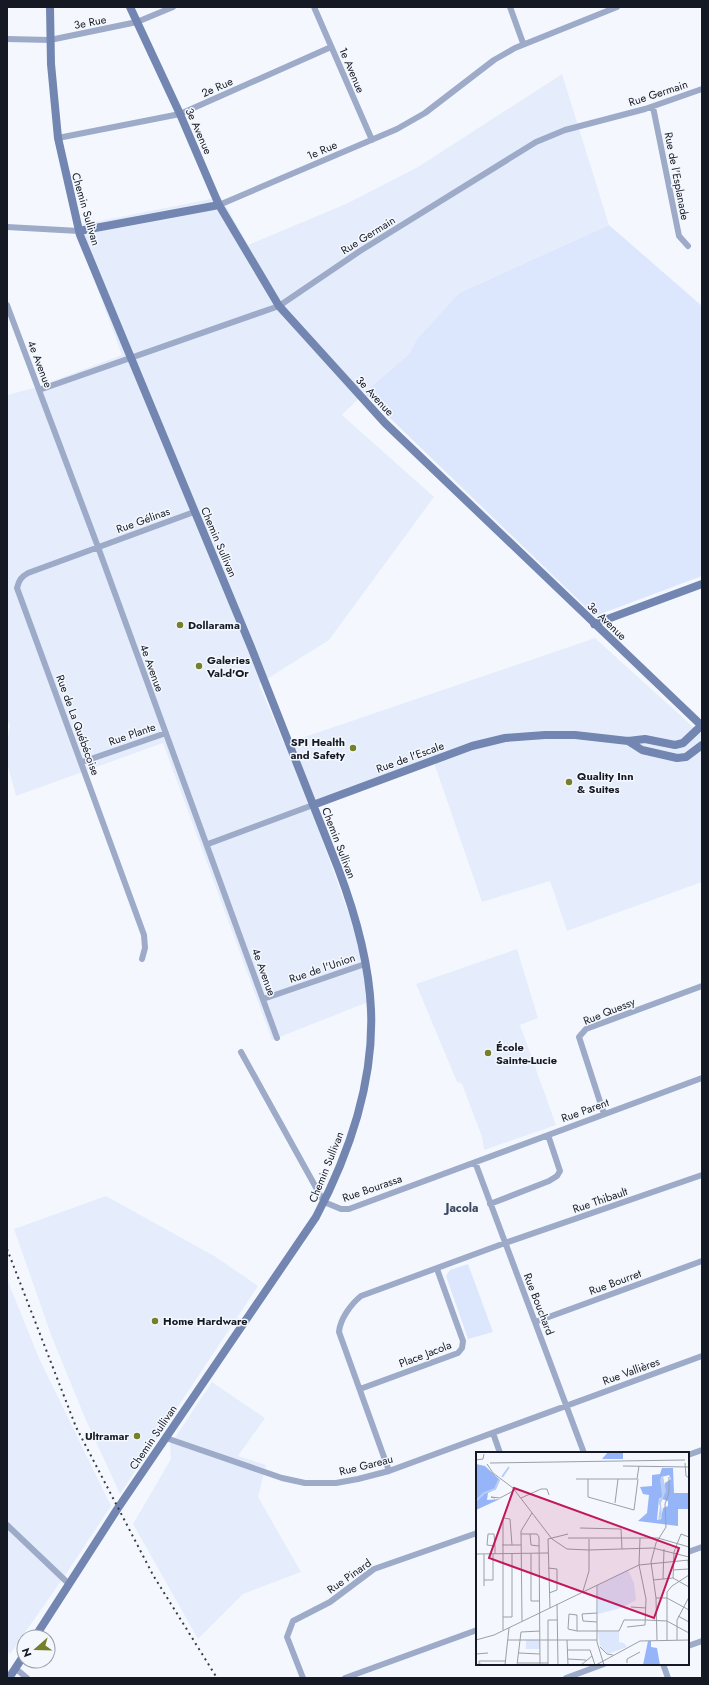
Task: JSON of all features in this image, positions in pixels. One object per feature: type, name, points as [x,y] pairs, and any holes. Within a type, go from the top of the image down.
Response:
[{"type":"main road","name":"Chemin Sullivan","points":[[40,1629],[118,1508],[316,1217],[337,1174],[360,1105],[368,1066],[371,1010],[365,964],[351,904],[250,647],[79,231],[58,138],[50,64],[50,7]]},
{"type":"main road","name":"3e Avenue","points":[[130,7],[180,114],[219,205],[279,306],[385,423],[702,726]]},
{"type":"main road","name":"1e Rue","points":[[79,231],[219,205]]},
{"type":"main road","points":[[594,624],[702,584]]},
{"type":"main road","name":"Rue de l'Escale","points":[[313,805],[472,746],[505,738],[545,735],[575,735],[628,741],[645,739],[670,744],[683,743],[702,726]]},
{"type":"main road","name":"Rue de l'Escale","points":[[628,741],[642,750],[677,758],[686,757],[702,745]]},
{"type":"main road","points":[[9,1678],[15,1668]]},
{"type":"street","name":"3e Rue","points":[[7,39],[50,40],[137,22],[173,7]]},
{"type":"street","name":"1e Avenue","points":[[314,7],[372,140]]},
{"type":"street","points":[[510,7],[523,43]]},
{"type":"street","name":"1e Rue","points":[[219,205],[397,129],[425,113],[494,60],[523,43],[617,7]]},
{"type":"street","name":"2e Rue","points":[[58,138],[180,114],[331,46]]},
{"type":"street","name":"Rue Germain","points":[[39,390],[279,306],[360,252],[536,142],[565,130],[653,107],[702,89]]},
{"type":"street","name":"Rue de l'Esplanade","points":[[653,107],[679,236],[688,246]]},
{"type":"street","name":"1e Rue","points":[[7,228],[79,231]]},
{"type":"street","name":"4e Avenue","points":[[7,305],[208,844],[277,1038]]},
{"type":"street","name":"Rue Gélinas","points":[[98,547],[194,512]]},
{"type":"street","name":"Rue de La Québécoise","points":[[98,547],[22,576],[18,581],[17,588],[82,762],[144,935],[145,948],[142,959]]},
{"type":"street","name":"Rue Plante","points":[[82,762],[166,732]]},
{"type":"street","name":"Rue de l'Escale","points":[[208,844],[313,805]]},
{"type":"street","name":"Rue de l'Union","points":[[263,999],[365,964]]},
{"type":"street","name":"Rue Quessy","points":[[604,1114],[579,1037],[586,1029],[702,986]]},
{"type":"street","points":[[241,1052],[324,1202]]},
{"type":"street","name":"Rue Parent","points":[[475,1162],[702,1078]]},
{"type":"street","points":[[490,1204],[549,1181],[556,1176],[560,1170],[548,1135]]},
{"type":"street","name":"Rue Bourassa","points":[[324,1202],[340,1209],[349,1209],[475,1162]]},
{"type":"street","name":"Rue Bouchard","points":[[475,1162],[584,1452]]},
{"type":"street","name":"Rue Thibault","points":[[505,1243],[702,1175]]},
{"type":"street","points":[[389,1471],[338,1332],[339,1325],[355,1301],[361,1296],[505,1243]]},
{"type":"street","name":"Rue Bourret","points":[[535,1322],[702,1261]]},
{"type":"street","name":"Place Jacola","points":[[360,1389],[458,1353],[462,1348],[463,1341],[437,1269]]},
{"type":"street","name":"Rue Vallières","points":[[567,1405],[702,1356]]},
{"type":"street","name":"Rue Gareau","points":[[166,1438],[282,1478],[305,1483],[336,1483],[389,1471],[567,1405]]},
{"type":"street","points":[[493,1433],[500,1452]]},
{"type":"street","points":[[689,1455],[702,1450]]},
{"type":"street","points":[[7,1525],[69,1584]]},
{"type":"street","name":"Rue Pinard","points":[[303,1678],[287,1637],[293,1621],[330,1602],[374,1569],[476,1532]]},
{"type":"street","points":[[689,1552],[702,1547]]},
{"type":"street","points":[[345,1678],[476,1630]]},
{"type":"street","points":[[689,1646],[702,1641]]},
{"type":"street","points":[[566,1678],[583,1675],[602,1665]]},
{"type":"street","points":[[662,1665],[668,1678]]},
{"type":"street","points":[[15,1668],[27,1678]]},
{"type":"shaded area","points":[[562,74],[609,225],[459,293],[417,339],[409,354],[364,393],[342,415],[434,497],[329,640],[259,684],[284,744],[595,638],[702,735],[702,882],[567,931],[550,881],[482,902],[432,757],[309,802],[362,952],[368,1002],[272,1040],[163,743],[16,796],[7,763],[7,742],[10,726],[7,719],[7,395],[34,388],[122,355],[74,226],[221,197],[248,245],[348,203],[418,167]]},
{"type":"shaded area","points":[[609,225],[702,306],[702,576],[595,616],[364,393],[409,354],[417,339],[459,293]]},
{"type":"shaded area","name":"École Sainte-Lucie","points":[[517,949],[538,1018],[520,1025],[556,1125],[484,1150],[482,1137],[462,1084],[457,1082],[416,984]]},
{"type":"shaded area","points":[[106,1196],[216,1257],[258,1286],[120,1494],[85,1418],[51,1335],[14,1229]]},
{"type":"shaded area","points":[[468,1264],[493,1332],[468,1339],[446,1276],[450,1270]]},
{"type":"shaded area","points":[[7,1279],[39,1358],[111,1506],[28,1629],[16,1629],[16,1645],[10,1654],[7,1651]]},
{"type":"shaded area","points":[[212,1382],[265,1418],[238,1456],[266,1465],[258,1497],[301,1572],[243,1594],[198,1639],[133,1524],[171,1459],[170,1445]]},
{"type":"railway","points":[[7,1249],[76,1427],[153,1575],[217,1678]]},
{"type":"place","name":"Dollarama","points":[[180,625]]},
{"type":"place","name":"Galeries Val-d'Or","points":[[199,666]]},
{"type":"place","name":"SPI Health and Safety","points":[[353,748]]},
{"type":"place","name":"Quality Inn & Suites","points":[[569,782]]},
{"type":"place","name":"École Sainte-Lucie","points":[[488,1053]]},
{"type":"place","name":"Home Hardware","points":[[155,1321]]},
{"type":"place","name":"Ultramar","points":[[137,1436]]},
{"type":"district","name":"Jacola","points":[[462,1208]]}]
